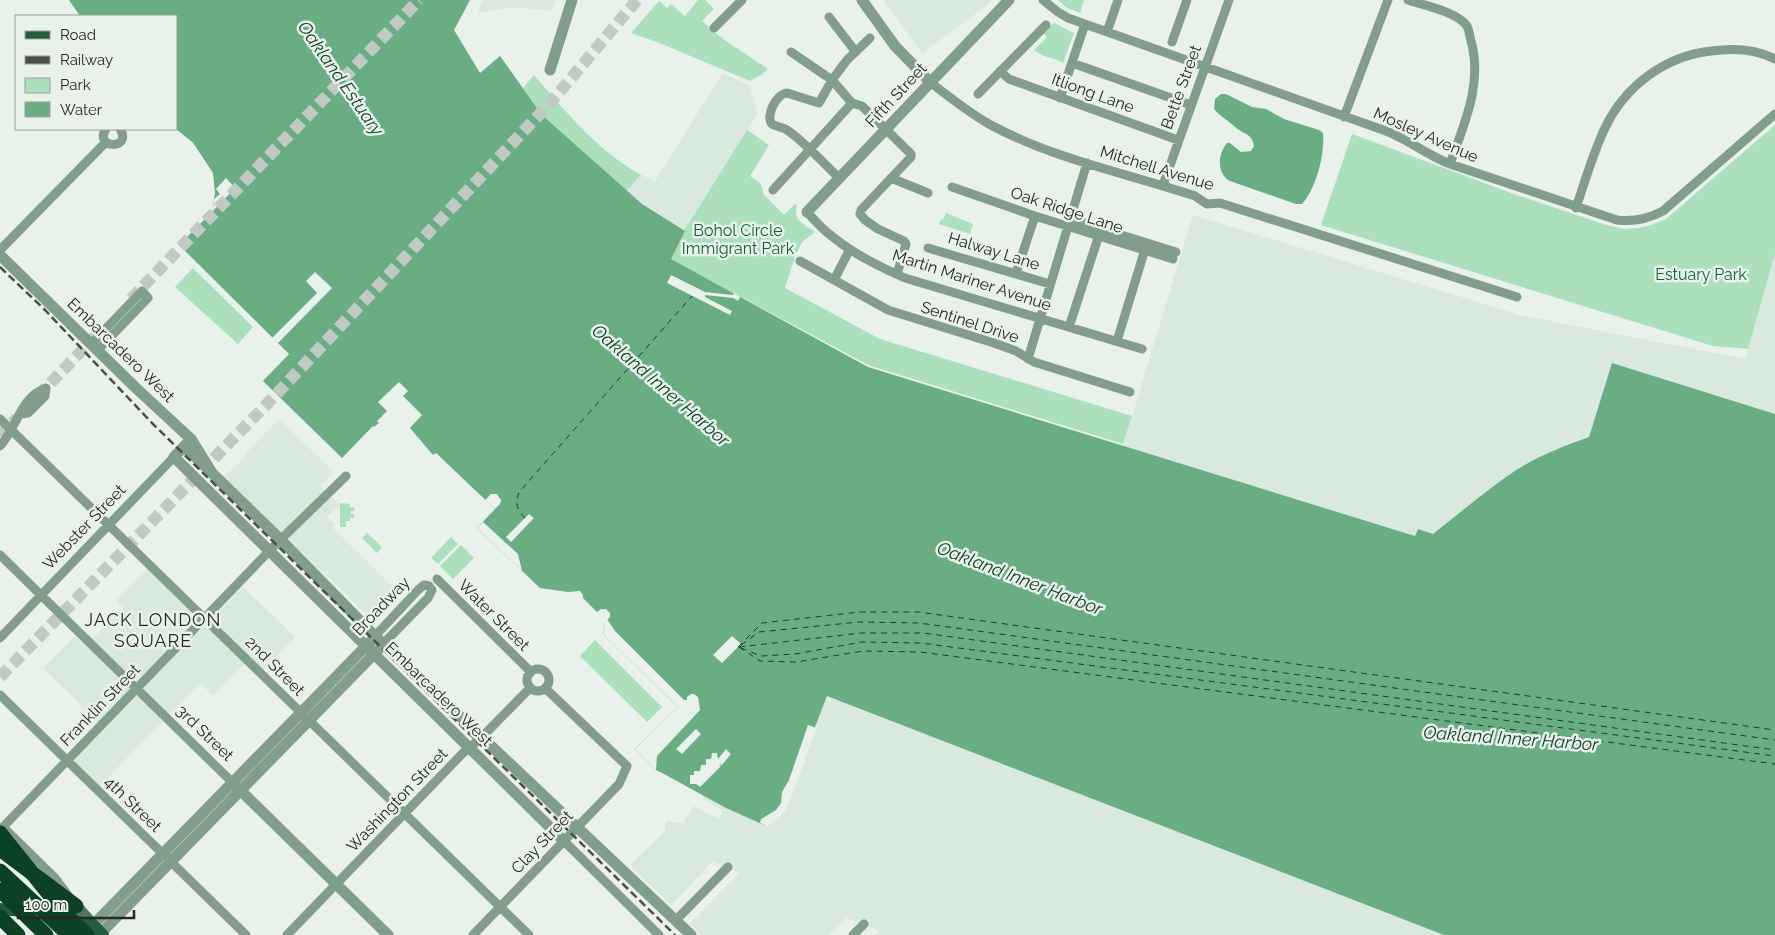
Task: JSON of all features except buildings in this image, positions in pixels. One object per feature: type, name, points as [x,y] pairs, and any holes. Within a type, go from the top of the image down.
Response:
[{"type":"highway","points":[[1,828],[65,914],[97,933]]},
{"type":"highway","points":[[0,849],[76,906]]},
{"type":"highway","points":[[0,871],[69,935]]},
{"type":"highway","points":[[0,890],[46,935]]},
{"type":"highway","points":[[0,917],[18,935]]},
{"type":"main road","points":[[76,906],[97,933]]},
{"type":"main road","points":[[0,909],[52,915],[79,923],[97,933]]},
{"type":"main road","name":"Broadway","points":[[83,935],[97,933]]},
{"type":"street","points":[[550,70],[572,0]]},
{"type":"street","points":[[714,28],[742,0]]},
{"type":"street","name":"Mitchell Avenue","points":[[862,0],[895,46],[930,82],[964,108],[1000,130],[1037,146],[1087,163],[1195,196],[1207,204],[1220,203],[1517,297]]},
{"type":"street","name":"Fifth Street","points":[[807,212],[1009,0]]},
{"type":"street","name":"Mosley Avenue","points":[[1043,0],[1058,12],[1085,24],[1400,137],[1429,155],[1450,164],[1576,208],[1617,220],[1637,221],[1655,216],[1670,206],[1775,114]]},
{"type":"street","points":[[1107,32],[1118,0]]},
{"type":"street","points":[[1172,42],[1187,0]]},
{"type":"street","name":"Bette Street","points":[[1162,185],[1229,0]]},
{"type":"street","points":[[1344,117],[1388,0]]},
{"type":"street","points":[[1408,0],[1453,15],[1467,26],[1473,48],[1475,72],[1473,95],[1450,164]]},
{"type":"street","points":[[829,17],[855,52]]},
{"type":"street","points":[[1060,98],[1085,24]]},
{"type":"street","points":[[978,94],[1046,25]]},
{"type":"street","points":[[839,178],[786,128],[772,124],[770,120],[771,112],[778,96],[782,93],[818,103],[847,60],[870,38]]},
{"type":"street","points":[[1576,208],[1600,139],[1609,120],[1621,101],[1647,76],[1675,60],[1705,51],[1746,51],[1775,59]]},
{"type":"street","points":[[791,52],[832,80],[852,103],[862,106],[911,154],[911,157],[861,210],[860,214],[865,220],[904,241],[906,244],[897,274]]},
{"type":"street","points":[[1072,62],[1191,105]]},
{"type":"street","name":"Itliong Lane","points":[[1000,71],[1009,79],[1178,140]]},
{"type":"street","points":[[772,190],[852,103]]},
{"type":"street","points":[[106,130],[104,136],[106,142],[112,145],[119,143],[123,135],[120,130]]},
{"type":"street","points":[[0,250],[106,142]]},
{"type":"street","points":[[1028,359],[1087,163]]},
{"type":"street","points":[[891,178],[928,192]]},
{"type":"street","name":"Oak Ridge Lane","points":[[952,187],[1034,216],[1069,222],[1174,256]]},
{"type":"street","name":"Martin Mariner Avenue","points":[[807,212],[834,238],[850,249],[897,274],[1142,349]]},
{"type":"street","points":[[1016,274],[1034,216]]},
{"type":"street","points":[[1070,327],[1100,233]]},
{"type":"street","points":[[1117,341],[1146,247]]},
{"type":"street","name":"Halway Lane","points":[[928,248],[1050,284]]},
{"type":"street","points":[[834,280],[850,249]]},
{"type":"street","name":"Embarcadero West","points":[[0,255],[94,347],[187,443],[212,473],[379,640],[691,935]]},
{"type":"street","name":"Sentinel Drive","points":[[800,262],[888,310],[1010,348],[1028,359],[1130,392]]},
{"type":"street","points":[[142,291],[148,298],[94,347],[142,291]]},
{"type":"street","points":[[0,446],[7,439],[16,419],[21,414]]},
{"type":"street","name":"2nd Street","points":[[0,419],[529,935]]},
{"type":"street","name":"Webster Street","points":[[0,638],[187,443]]},
{"type":"street","name":"Embarcadero West","points":[[174,457],[659,935]]},
{"type":"street","name":"Franklin Street","points":[[1,828],[270,551],[346,476]]},
{"type":"street","name":"3rd Street","points":[[0,555],[388,935]]},
{"type":"street","name":"Water Street","points":[[437,579],[531,672]]},
{"type":"street","name":"Broadway","points":[[97,933],[171,862],[310,721],[379,640],[418,590],[424,584],[429,586],[432,590],[428,598],[379,640]]},
{"type":"street","name":"Broadway","points":[[97,933],[162,854],[301,712],[370,650]]},
{"type":"street","points":[[540,670],[546,674],[548,679],[545,688],[539,691],[530,688],[527,680],[531,672],[540,670]]},
{"type":"street","name":"Washington Street","points":[[287,935],[530,688]]},
{"type":"street","name":"Clay Street","points":[[474,935],[619,784],[627,766],[545,688]]},
{"type":"street","name":"4th Street","points":[[0,695],[246,935]]},
{"type":"street","points":[[1,828],[55,878],[76,906]]},
{"type":"street","points":[[676,920],[728,868]]},
{"type":"street","points":[[853,935],[864,924]]},
{"type":"shaded area","points":[[483,0],[556,0],[552,11],[511,7],[478,13]]},
{"type":"shaded area","points":[[883,0],[992,0],[922,53]]},
{"type":"shaded area","points":[[723,73],[750,86],[757,114],[685,231],[642,204],[626,191],[641,175],[655,181]]},
{"type":"shaded area","points":[[1193,215],[1520,315],[1745,359],[1775,254],[1775,414],[1612,363],[1589,437],[1539,457],[1507,476],[1433,534],[1416,536],[1123,446]]},
{"type":"shaded area","points":[[279,419],[334,472],[320,486],[340,505],[327,517],[336,525],[333,528],[394,588],[397,586],[403,592],[393,602],[391,600],[387,603],[372,620],[224,477],[246,456],[245,454]]},
{"type":"shaded area","points":[[149,568],[207,625],[243,587],[295,637],[263,670],[250,658],[213,695],[200,683],[99,787],[73,761],[104,728],[43,668],[75,636],[85,646],[123,608],[116,601]]},
{"type":"shaded area","points":[[827,695],[1444,935],[875,935],[879,931],[846,918],[829,935],[701,935],[690,924],[740,873],[713,861],[671,905],[630,865],[665,831],[666,821],[684,823],[693,806],[719,819],[723,810],[702,798],[704,795],[764,825],[784,807]]},
{"type":"green space","points":[[698,0],[705,0],[714,9],[702,21],[723,39],[768,69],[750,81],[631,33],[659,1],[667,8],[671,4],[685,16]]},
{"type":"green space","points":[[1058,0],[1084,0],[1080,13],[1067,8]]},
{"type":"green space","points":[[1054,23],[1074,33],[1063,63],[1041,55],[1034,50],[1047,37],[1043,33]]},
{"type":"green space","points":[[534,75],[583,130],[610,154],[641,175],[626,191],[542,115],[523,88]]},
{"type":"green space","name":"Estuary Park","points":[[1775,125],[1775,254],[1748,349],[1713,346],[1321,225],[1352,134],[1514,194],[1606,225],[1624,229],[1651,225],[1666,219]]},
{"type":"green space","name":"Bohol Circle Immigrant Park","points":[[747,130],[769,145],[750,176],[759,183],[763,194],[784,215],[795,204],[797,206],[796,215],[798,219],[815,232],[802,242],[795,256],[785,288],[880,339],[1132,416],[1123,444],[868,365],[670,259],[681,236]]},
{"type":"green space","points":[[946,213],[973,224],[970,234],[939,224]]},
{"type":"green space","points":[[193,268],[253,327],[238,344],[175,287]]},
{"type":"green space","points":[[340,503],[350,504],[350,507],[355,508],[354,511],[351,511],[351,514],[354,514],[354,518],[346,521],[346,527],[340,527]]},
{"type":"green space","points":[[367,533],[382,547],[377,553],[362,538]]},
{"type":"green space","points":[[451,537],[458,544],[438,564],[431,558]]},
{"type":"green space","points":[[461,545],[474,558],[453,579],[440,566]]},
{"type":"green space","points":[[595,640],[662,707],[647,722],[580,656]]},
{"type":"water","points":[[69,0],[470,0],[454,30],[480,73],[500,56],[542,115],[642,204],[685,231],[671,259],[868,367],[1415,536],[1418,529],[1433,534],[1497,484],[1525,465],[1557,449],[1589,437],[1612,363],[1775,414],[1775,935],[1444,935],[827,696],[784,807],[764,825],[726,808],[656,770],[635,749],[678,707],[602,633],[605,630],[603,624],[610,617],[610,613],[606,609],[601,609],[597,612],[583,598],[580,591],[568,592],[540,588],[477,528],[495,509],[436,453],[433,455],[410,428],[422,415],[403,396],[408,391],[399,382],[378,402],[387,411],[377,421],[379,423],[373,426],[342,458],[263,381],[289,354],[179,245],[212,212],[215,193],[213,173],[193,143],[177,130],[178,15],[79,15]]},
{"type":"water","points":[[1221,94],[1226,94],[1252,107],[1266,109],[1284,119],[1323,133],[1321,161],[1311,190],[1302,204],[1296,204],[1225,178],[1222,173],[1220,158],[1227,143],[1230,143],[1241,152],[1251,151],[1254,146],[1249,136],[1214,109],[1215,99]]},
{"type":"pier","points":[[175,130],[193,143],[213,174],[214,199],[220,194],[216,189],[226,178],[235,188],[212,212],[214,201],[211,203],[213,193],[211,174],[191,145]]},
{"type":"pier","points":[[315,272],[332,288],[278,343],[272,338],[317,293],[306,281]]},
{"type":"pier","points":[[671,275],[705,292],[733,295],[734,293],[740,297],[738,301],[733,298],[705,295],[705,297],[732,311],[730,315],[667,283]]},
{"type":"pier","points":[[491,494],[497,494],[501,500],[495,509],[485,500]]},
{"type":"pier","points":[[529,514],[534,518],[511,542],[506,537]]},
{"type":"pier","points":[[483,522],[518,554],[522,571],[477,528]]},
{"type":"pier","points":[[607,619],[615,631],[684,700],[687,700],[687,697],[691,694],[698,697],[700,710],[657,756],[656,770],[635,749],[678,707],[602,633],[605,630],[603,624]]},
{"type":"pier","points":[[732,636],[741,644],[722,663],[713,655]]},
{"type":"pier","points":[[808,725],[817,728],[787,808],[781,816],[767,826],[760,823],[761,819],[776,810],[781,803],[782,792],[789,780]]},
{"type":"pier","points":[[696,729],[701,734],[682,754],[676,749]]},
{"type":"pier","points":[[726,749],[731,754],[722,765],[719,764],[721,766],[700,787],[696,784],[690,784],[690,775],[694,775],[694,771],[700,771],[701,765],[706,765],[706,759],[711,759],[712,753],[717,753],[718,759]]},
{"type":"ferry route","points":[[525,518],[517,506],[520,491],[692,296]]},
{"type":"ferry route","points":[[738,647],[762,623],[859,612],[918,612],[1775,730]]},
{"type":"ferry route","points":[[741,645],[759,632],[859,622],[919,623],[1775,740]]},
{"type":"ferry route","points":[[739,647],[861,633],[923,633],[1775,750]]},
{"type":"ferry route","points":[[741,648],[761,656],[795,654],[862,642],[921,643],[1775,756]]},
{"type":"ferry route","points":[[739,647],[760,661],[796,662],[863,651],[920,652],[1775,764]]},
{"type":"tunnel","points":[[131,299],[419,0]]},
{"type":"tunnel","points":[[0,677],[269,402],[551,102],[637,0]]},
{"type":"tunnel","points":[[38,396],[97,335]]},
{"type":"tunnel","points":[[0,436],[17,418]]},
{"type":"railway","points":[[0,267],[46,311],[152,423],[675,935]]},
{"type":"district","name":"JACK LONDON SQUARE","points":[[153,629]]},
{"type":"water label","name":"Oakland Estuary","points":[[341,78]]},
{"type":"water label","name":"Oakland Inner Harbor","points":[[661,385]]},
{"type":"water label","name":"Oakland Inner Harbor","points":[[1020,578]]},
{"type":"water label","name":"Oakland Inner Harbor","points":[[1511,738]]}]
